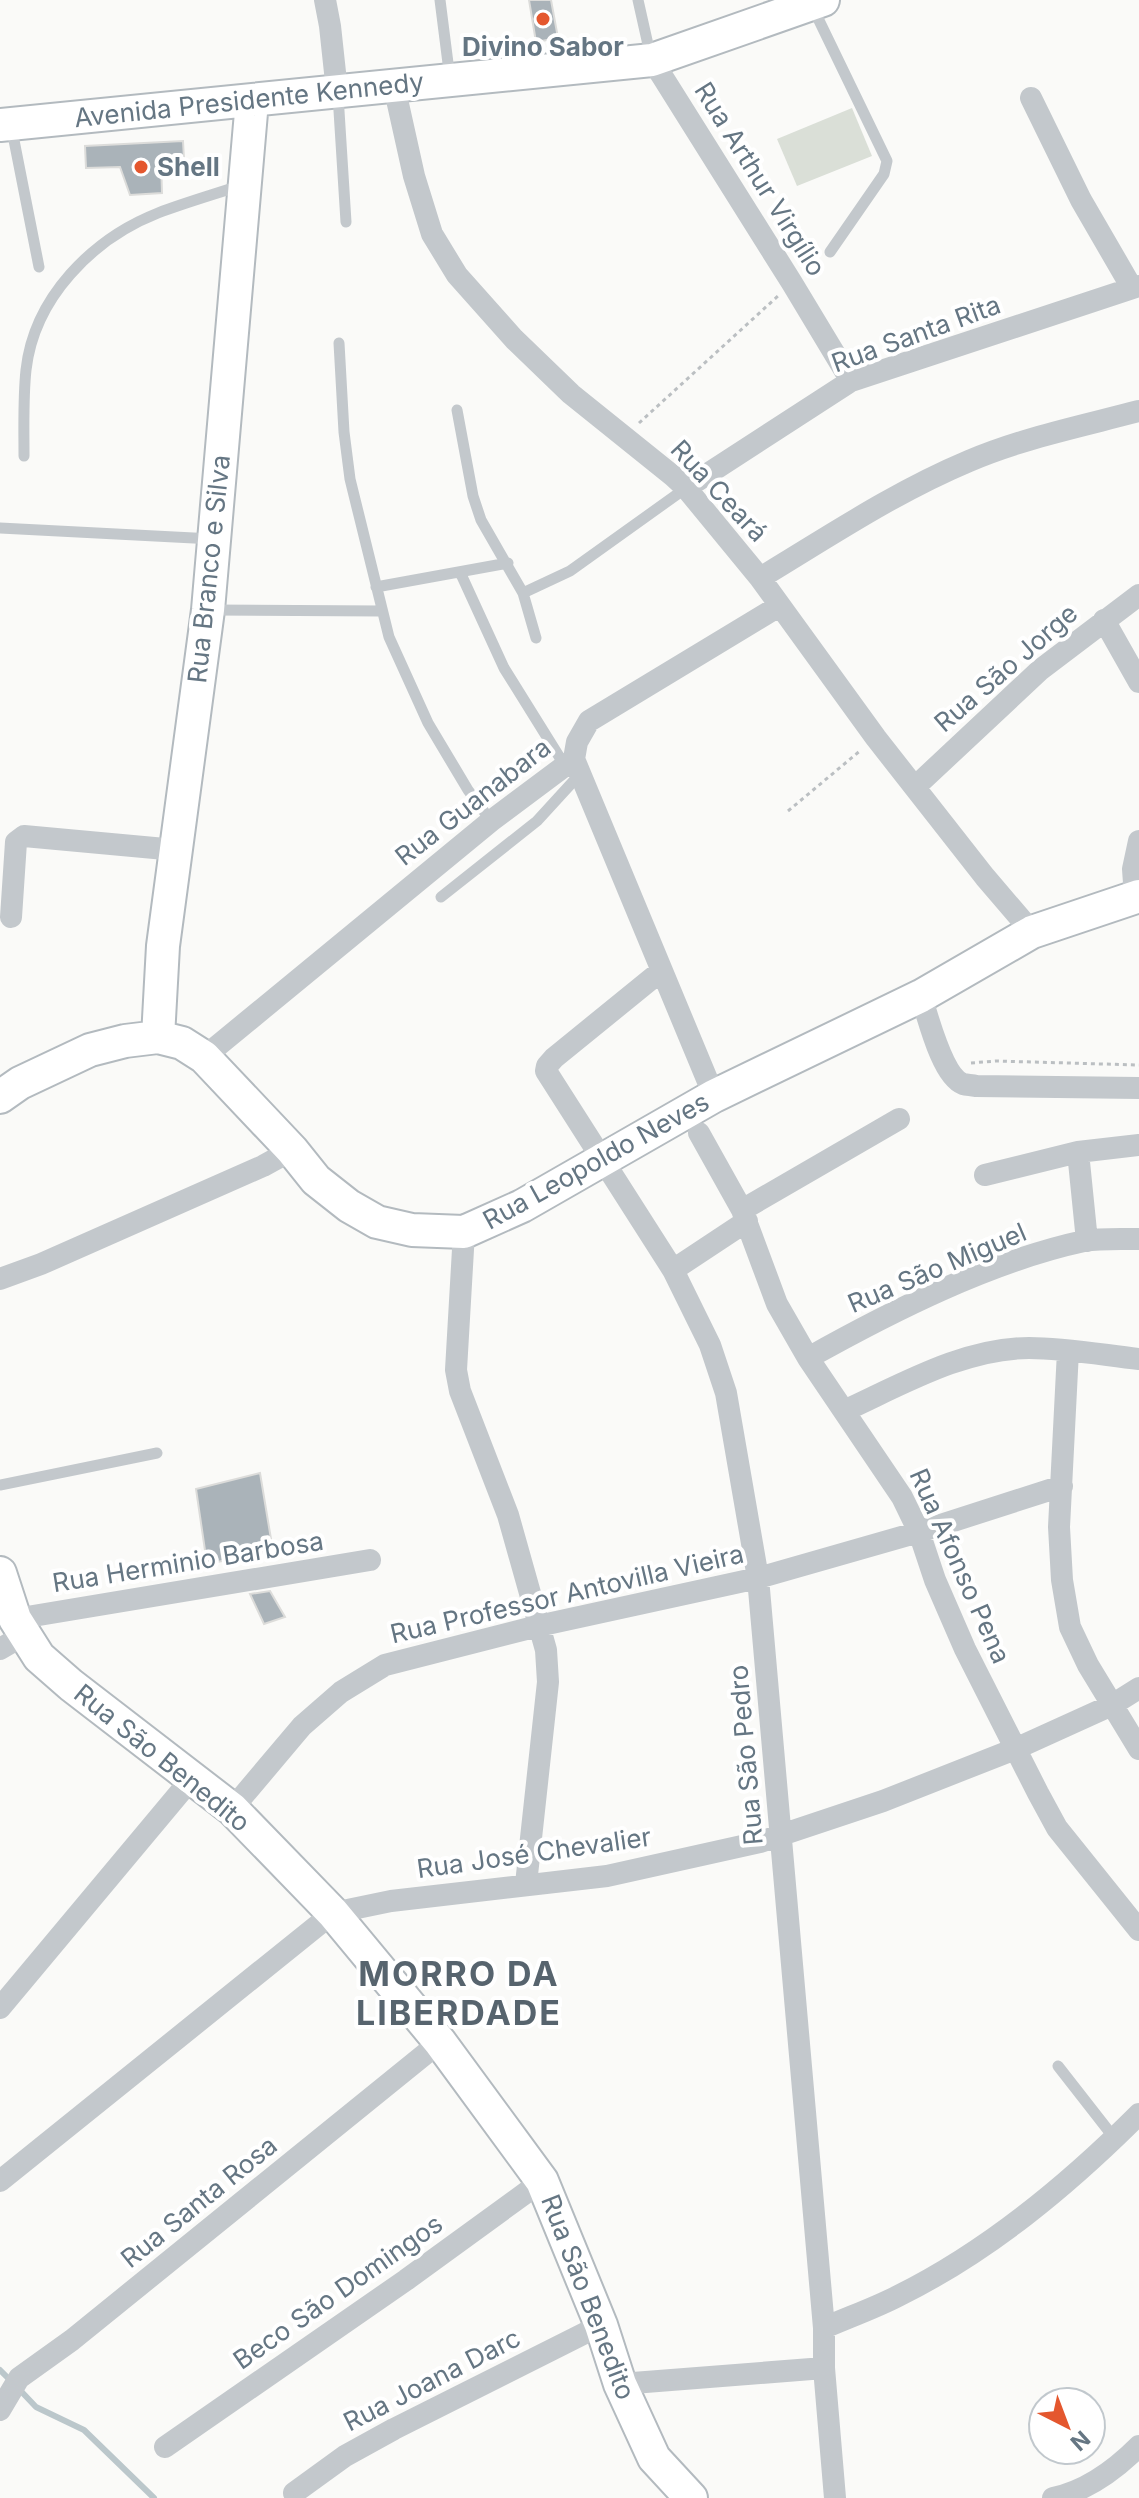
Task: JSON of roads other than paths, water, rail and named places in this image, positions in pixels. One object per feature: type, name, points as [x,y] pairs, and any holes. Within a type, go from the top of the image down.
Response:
[{"type":"street","points":[[325,0],[337,91]]},
{"type":"street","name":"Avenida Presidente Kennedy","points":[[5,125],[652,60],[817,2]]},
{"type":"street","name":"Rua Arthur Virgílio","points":[[652,60],[851,381]]},
{"type":"street","name":"Rua Ceará","points":[[394,86],[414,176],[432,234],[457,275],[514,339],[571,394],[686,488],[760,578],[876,738],[1032,932]]},
{"type":"street","points":[[1031,98],[1081,200],[1136,287]]},
{"type":"street","name":"Rua Branco e Silva","points":[[158,1037],[163,946],[208,610],[252,101]]},
{"type":"street","name":"Rua Santa Rita","points":[[686,488],[851,381],[1136,287]]},
{"type":"street","points":[[760,578],[866,513],[970,461],[1049,434],[1139,411]]},
{"type":"street","name":"Rua São Jorge","points":[[915,787],[1040,670],[1139,595]]},
{"type":"street","name":"Rua Guanabara","points":[[204,1057],[491,821],[573,766],[582,732],[599,713],[779,606]]},
{"type":"street","points":[[1104,620],[1139,682]]},
{"type":"street","points":[[573,766],[714,1096]]},
{"type":"street","points":[[11,917],[16,842],[24,836],[176,850]]},
{"type":"street","points":[[1137,896],[1133,869],[1139,841]]},
{"type":"street","name":"Rua Leopoldo Neves","points":[[0,1097],[20,1083],[90,1050],[158,1037],[182,1043],[204,1057],[292,1150],[316,1180],[349,1206],[377,1222],[412,1230],[464,1232],[522,1206],[714,1096],[921,996],[1032,932],[1137,896]]},
{"type":"street","name":"Rua São Pedro","points":[[661,971],[554,1058],[547,1066],[548,1076],[673,1270],[710,1345],[726,1393],[758,1578],[824,2328],[824,2368],[835,2498]]},
{"type":"street","points":[[921,996],[947,1065],[961,1084],[1139,1088]]},
{"type":"street","points":[[673,1270],[745,1215],[899,1119]]},
{"type":"street","name":"Rua Afonso Pena","points":[[699,1133],[745,1215],[777,1304],[808,1358],[902,1497],[965,1649],[1057,1828],[1139,1930]]},
{"type":"street","points":[[985,1175],[1078,1152],[1139,1145]]},
{"type":"street","points":[[0,1279],[41,1264],[263,1166],[292,1150]]},
{"type":"street","points":[[1078,1152],[1087,1241]]},
{"type":"street","points":[[464,1232],[456,1370],[460,1391],[508,1515],[546,1650],[548,1682],[526,1884]]},
{"type":"street","name":"Rua São Miguel","points":[[808,1358],[852,1333],[949,1287],[1025,1258],[1087,1241],[1139,1239]]},
{"type":"street","points":[[844,1411],[941,1368],[989,1353],[1027,1348],[1139,1359]]},
{"type":"street","points":[[1068,1351],[1059,1527],[1062,1580],[1070,1627],[1088,1665],[1139,1749]]},
{"type":"street","name":"Rua Professor Antovilla Vieira","points":[[232,1809],[302,1726],[341,1692],[385,1665],[538,1626],[758,1578],[919,1532],[1062,1486]]},
{"type":"street","name":"Rua Herminio Barbosa","points":[[13,1634],[370,1560]]},
{"type":"street","name":"Rua São Benedito","points":[[0,1573],[13,1634],[71,1685],[232,1809],[333,1913],[440,2042],[542,2181],[601,2325],[620,2384],[654,2458],[691,2498]]},
{"type":"street","name":"Rua José Chevalier","points":[[0,2181],[333,1913],[391,1901],[607,1876],[733,1849],[883,1801],[1015,1749],[1112,1705],[1139,1688]]},
{"type":"street","points":[[0,2008],[193,1777]]},
{"type":"street","name":"Rua Santa Rosa","points":[[10,2393],[440,2042]]},
{"type":"street","points":[[824,2328],[899,2296],[963,2259],[1047,2200],[1139,2114]]},
{"type":"street","name":"Beco São Domingos","points":[[165,2447],[406,2280],[542,2181]]},
{"type":"street","name":"Rua Joana Darc","points":[[294,2493],[345,2456],[450,2399],[601,2325]]},
{"type":"street","points":[[620,2384],[824,2368]]},
{"type":"street","points":[[1053,2498],[1069,2495],[1102,2478],[1139,2446]]},
{"type":"street","points":[[654,2458],[655,2498]]},
{"type":"lane","points":[[440,0],[450,80]]},
{"type":"lane","name":"Rua Arthur Virgílio","points":[[638,0],[652,60]]},
{"type":"lane","points":[[817,2],[887,161],[884,174],[830,252]]},
{"type":"lane","points":[[337,91],[346,222]]},
{"type":"lane","points":[[5,125],[39,267]]},
{"type":"lane","points":[[24,456],[26,368],[37,326],[54,293],[82,262],[114,237],[156,214],[244,185]]},
{"type":"lane","points":[[339,343],[350,479],[389,637],[447,758],[491,821]]},
{"type":"lane","points":[[457,410],[473,496],[481,520],[523,593],[536,638]]},
{"type":"lane","points":[[523,593],[570,571],[686,488]]},
{"type":"lane","points":[[0,528],[214,540]]},
{"type":"lane","points":[[376,587],[508,563]]},
{"type":"lane","points":[[441,897],[537,821],[573,766],[504,668],[460,572]]},
{"type":"lane","points":[[208,610],[381,611]]},
{"type":"lane","points":[[0,1485],[157,1453]]},
{"type":"lane","points":[[1058,2066],[1115,2139]]},
{"type":"waterway","points":[[0,2370],[10,2380]]},
{"type":"waterway","points":[[18,2388],[36,2407],[84,2430],[154,2498]]},
{"type":"place","name":"Divino Sabor","points":[[543,19]]},
{"type":"place","name":"Shell","points":[[141,167]]},
{"type":"district","name":"MORRO DA LIBERDADE","points":[[459,1994]]}]
